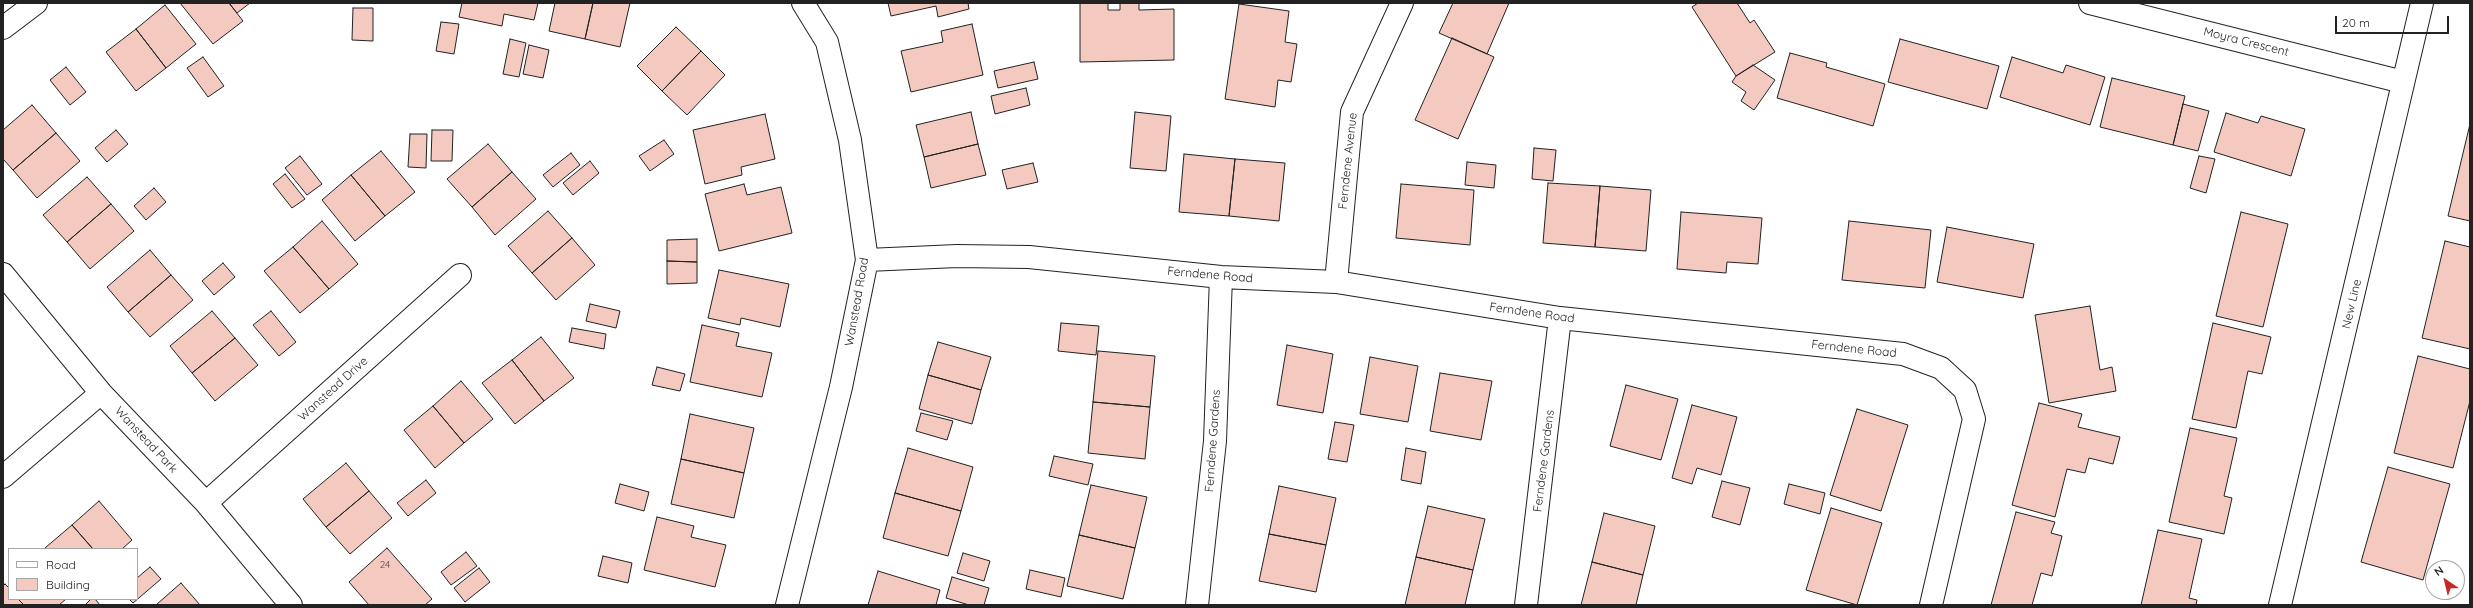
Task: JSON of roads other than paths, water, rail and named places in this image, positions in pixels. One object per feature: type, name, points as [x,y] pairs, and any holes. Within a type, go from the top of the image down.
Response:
[{"type":"street","points":[[3,28],[36,3]]},
{"type":"street","name":"Wanstead Road","points":[[787,605],[841,387],[867,260],[850,140],[826,42],[803,3]]},
{"type":"street","name":"Ferndene Avenue","points":[[1336,282],[1352,112],[1402,3]]},
{"type":"street","name":"Moyra Crescent","points":[[2090,3],[2403,82]]},
{"type":"street","name":"New Line","points":[[2280,605],[2422,3]]},
{"type":"street","name":"Ferndene Road","points":[[867,260],[957,256],[1029,257],[1221,277],[1336,282],[1560,318],[1903,354],[1941,368],[1965,390],[1974,419],[1931,605]]},
{"type":"street","name":"Wanstead Park","points":[[3,274],[102,393],[206,503],[291,605]]},
{"type":"street","name":"Wanstead Drive","points":[[206,503],[460,275]]},
{"type":"street","name":"Ferndene Gardens","points":[[1197,605],[1215,440],[1221,277]]},
{"type":"street","name":"Ferndene Gardens","points":[[1526,605],[1560,318]]},
{"type":"street","points":[[3,477],[102,393]]}]
